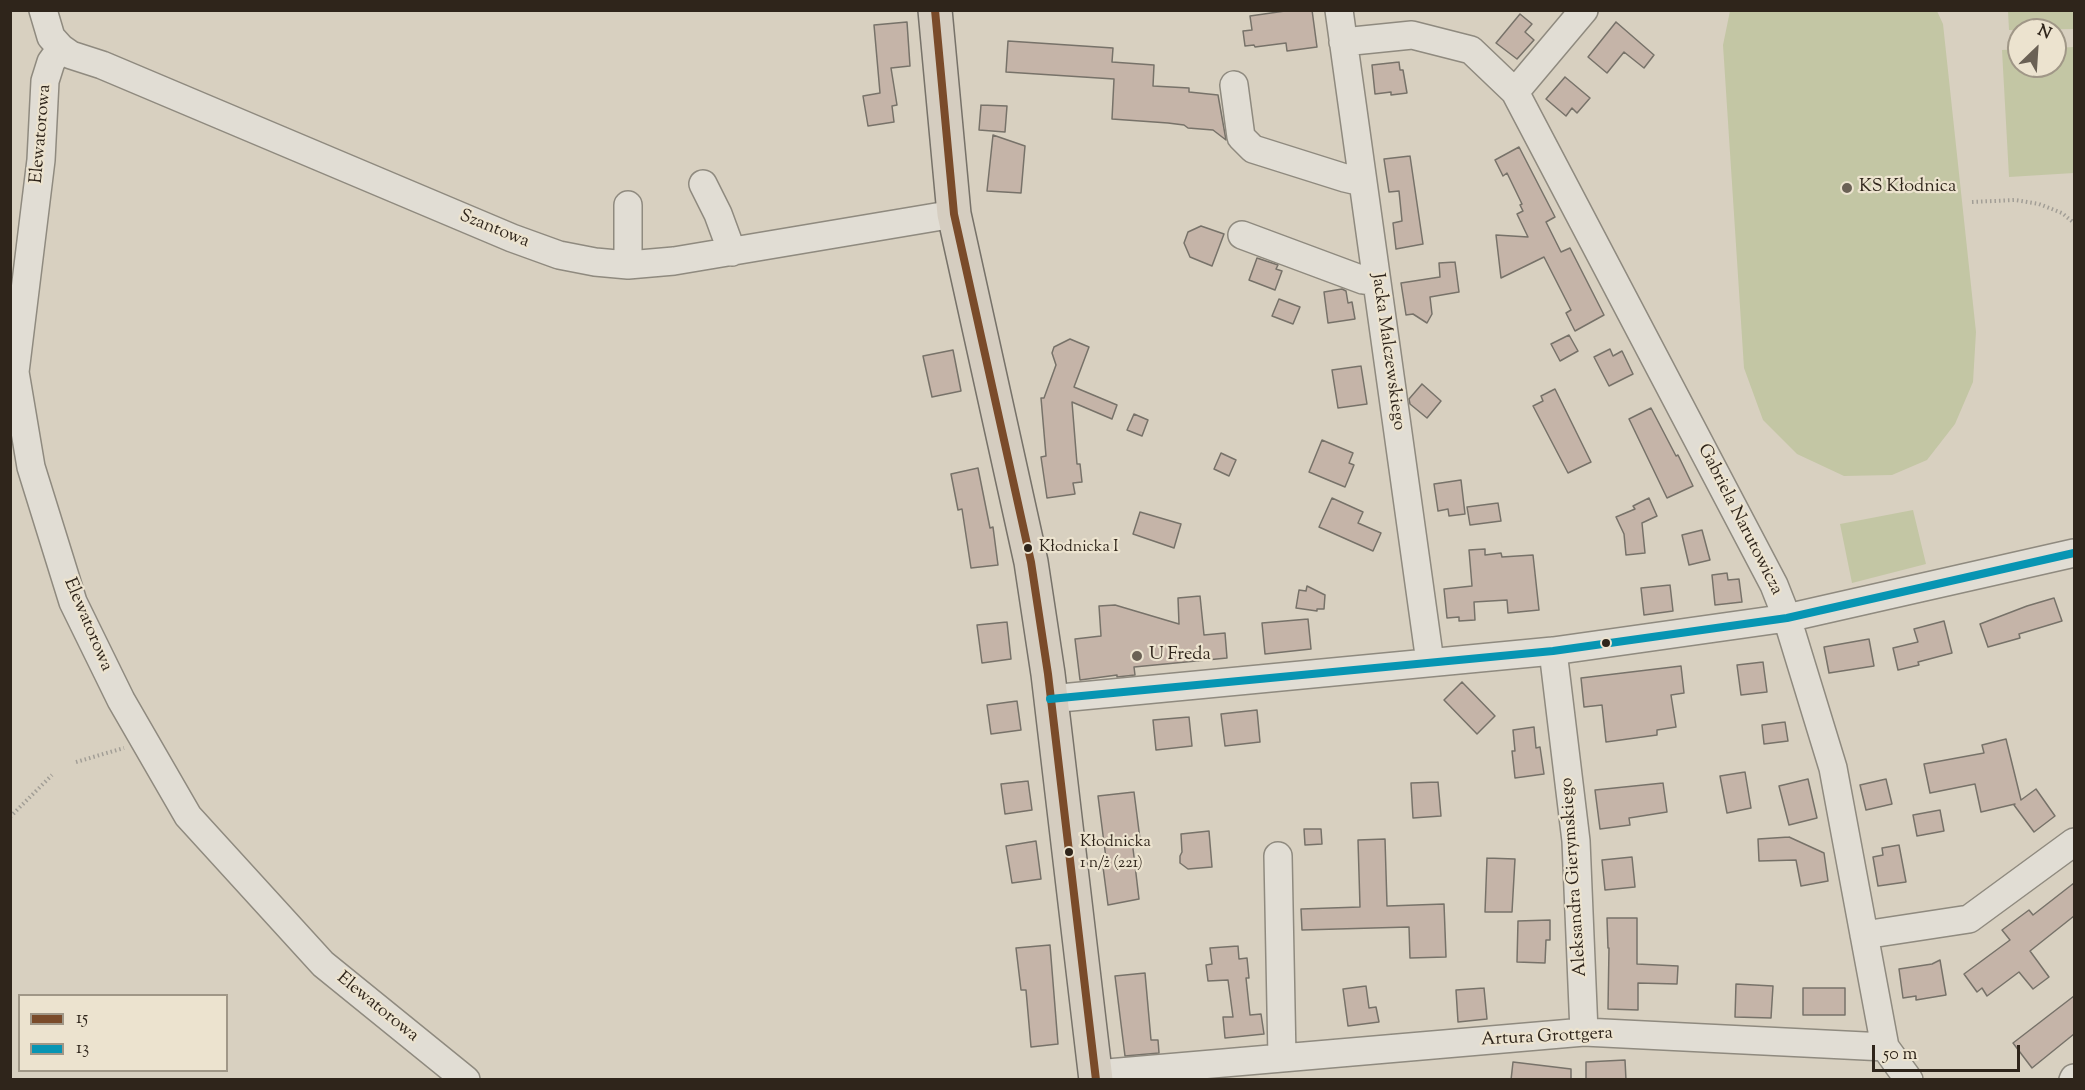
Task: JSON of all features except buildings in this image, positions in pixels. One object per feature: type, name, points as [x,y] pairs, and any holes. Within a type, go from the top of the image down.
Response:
[{"type":"main road","points":[[935,10],[954,214],[1031,562],[1096,1077]]},
{"type":"street","points":[[42,10],[51,37],[60,48]]},
{"type":"street","name":"Jacka Malczewskiego","points":[[1338,10],[1430,662]]},
{"type":"street","points":[[1343,42],[1412,35],[1471,50],[1515,92],[1584,10]]},
{"type":"street","name":"Szantowa","points":[[60,48],[72,55],[102,65],[512,238],[559,255],[595,262],[628,265],[674,261],[954,214]]},
{"type":"street","name":"Elewatorowa","points":[[60,48],[51,62],[45,81],[41,160],[15,372],[32,467],[73,602],[121,700],[189,816],[323,964],[466,1080]]},
{"type":"street","points":[[1234,85],[1241,137],[1253,149],[1362,182]]},
{"type":"street","name":"Gabriela Narutowicza","points":[[1515,92],[1774,585],[1787,618],[1833,768],[1885,1047],[1909,1080]]},
{"type":"street","points":[[703,184],[718,214],[732,252]]},
{"type":"street","points":[[628,205],[628,265]]},
{"type":"street","points":[[1242,235],[1363,280],[1377,282]]},
{"type":"street","points":[[1050,699],[1553,651],[1787,618],[2074,553]]},
{"type":"street","name":"Aleksandra Gierymskiego","points":[[1553,651],[1576,841],[1584,1032]]},
{"type":"street","points":[[1864,935],[1969,919],[2074,842]]},
{"type":"street","points":[[1278,856],[1281,1058]]},
{"type":"street","name":"Artura Grottgera","points":[[1096,1077],[1281,1058],[1584,1032],[1885,1047]]},
{"type":"path","points":[[1972,202],[2015,200],[2039,204],[2062,213],[2074,223]]},
{"type":"path","points":[[76,762],[146,743]]},
{"type":"path","points":[[10,817],[52,775]]},
{"type":"green space","name":"KS Kłodnica","points":[[1730,11],[1937,11],[1943,24],[1976,332],[1973,382],[1955,424],[1927,460],[1892,475],[1844,476],[1797,454],[1763,420],[1744,368],[1723,45]]},
{"type":"green space","points":[[2008,11],[2074,11],[2074,29],[2067,29],[2067,18],[2008,18]]},
{"type":"green space","points":[[2067,47],[2074,47],[2074,173],[2009,177],[2002,50],[2007,50],[2007,78],[2067,78]]},
{"type":"green space","points":[[1913,510],[1926,564],[1852,583],[1840,524]]},
{"type":"transit line","name":"15","points":[[935,10],[954,214],[1031,562],[1048,674],[1096,1080]]},
{"type":"transit line","name":"13","points":[[1050,699],[1553,651],[1787,618],[2074,553]]},
{"type":"place","name":"KS Kłodnica","points":[[1847,188]]},
{"type":"place","name":"Kłodnicka I","points":[[1028,548]]},
{"type":"place","name":"U Freda","points":[[1137,656]]},
{"type":"place","name":"Kłodnicka 1 n/ż (221)","points":[[1069,852]]}]
